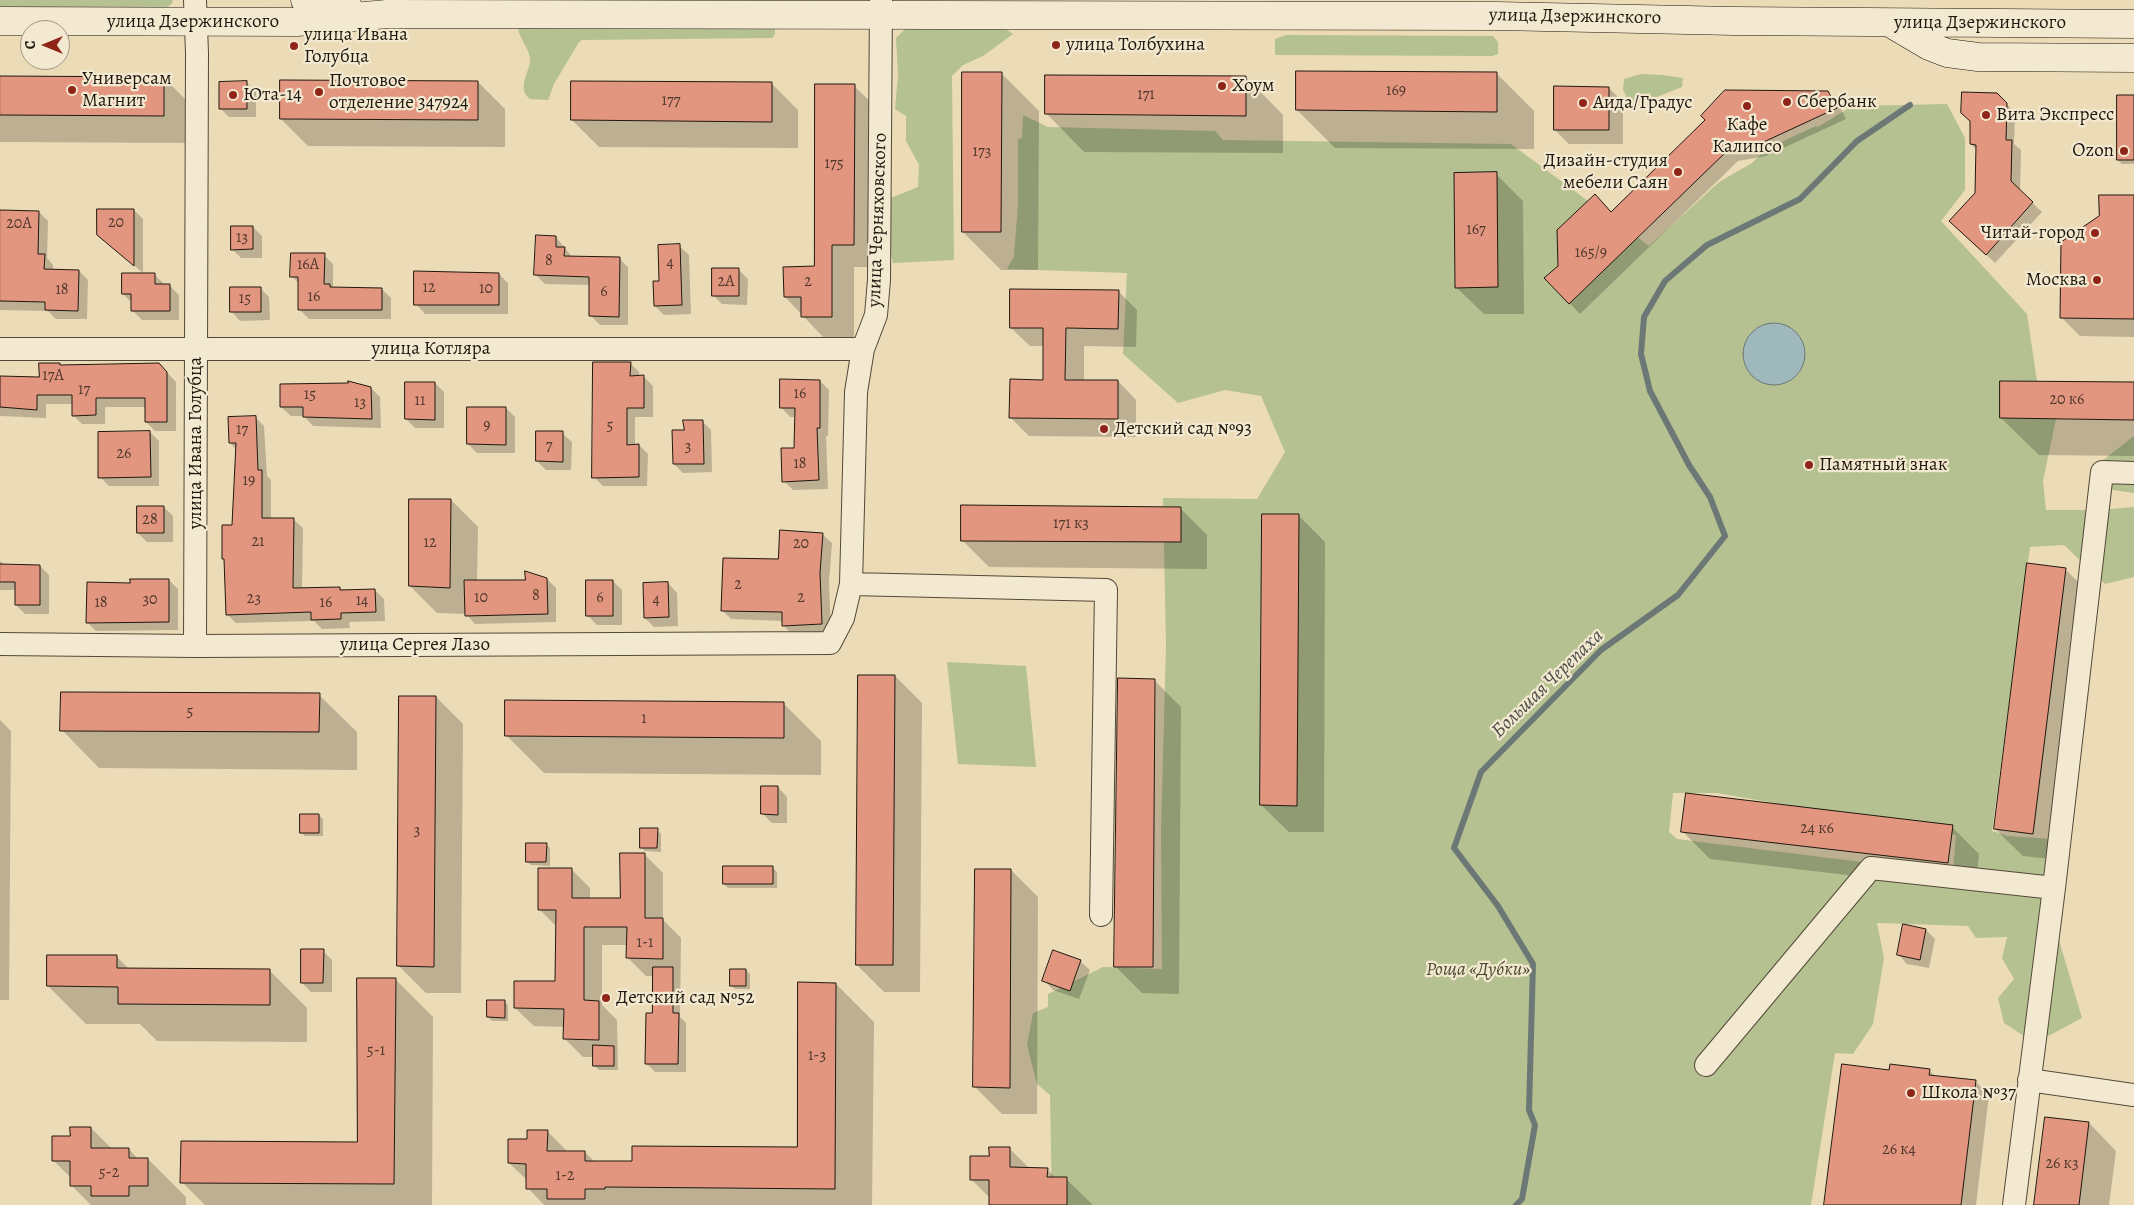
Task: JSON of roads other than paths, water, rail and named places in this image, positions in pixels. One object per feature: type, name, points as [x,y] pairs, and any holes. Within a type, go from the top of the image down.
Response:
[{"type":"main road","name":"улица Дзержинского","points":[[305,0],[386,14]]},
{"type":"main road","name":"улица Дзержинского","points":[[0,21],[194,11],[297,22],[386,14],[881,7],[1527,8],[1889,22],[2134,24]]},
{"type":"main road","points":[[1889,22],[1929,46],[1947,53],[1978,57],[2134,58]]},
{"type":"street","name":"улица Черняховского","points":[[830,643],[843,618],[852,584],[856,392],[863,349],[876,315],[879,280],[881,7]]},
{"type":"street","name":"улица Ивана Голубца","points":[[194,11],[196,53],[195,646]]},
{"type":"street","name":"улица Котляра","points":[[0,349],[863,349]]},
{"type":"street","points":[[2014,1205],[2028,1080],[2054,888],[2102,472],[2134,473]]},
{"type":"street","points":[[852,584],[1106,590],[1101,915]]},
{"type":"street","name":"улица Сергея Лазо","points":[[0,644],[195,646],[830,643]]},
{"type":"street","points":[[1706,1065],[1871,868],[2054,888]]},
{"type":"street","points":[[2028,1080],[2134,1095]]},
{"type":"water","points":[[1768,323],[1780,323],[1796,332],[1803,342],[1805,354],[1803,366],[1796,376],[1780,385],[1768,385],[1757,380],[1748,371],[1743,360],[1743,348],[1748,337],[1757,328]]},
{"type":"waterway","name":"Большая Черепаха","points":[[1516,1205],[1522,1199],[1535,1125],[1529,1110],[1533,964],[1498,906],[1454,848],[1481,772],[1601,650],[1678,595],[1725,536],[1710,497],[1689,465],[1650,391],[1641,354],[1644,317],[1665,281],[1707,245],[1800,199],[1857,141],[1910,105]]},
{"type":"place","name":"улица Толбухина","points":[[1056,45]]},
{"type":"place","name":"улица Ивана Голубца","points":[[294,46]]},
{"type":"place","name":"Хоум","points":[[1222,86]]},
{"type":"place","name":"Универсам Магнит","points":[[72,90]]},
{"type":"place","name":"Почтовое отделение 347924","points":[[319,92]]},
{"type":"place","name":"Юта-14","points":[[233,95]]},
{"type":"place","name":"Сбербанк","points":[[1787,102]]},
{"type":"place","name":"Аида/Градус","points":[[1583,103]]},
{"type":"place","name":"Кафе Калипсо","points":[[1747,106]]},
{"type":"place","name":"Вита Экспресс","points":[[1986,115]]},
{"type":"place","name":"Ozon","points":[[2124,151]]},
{"type":"place","name":"Дизайн-студия мебели Саян","points":[[1678,172]]},
{"type":"place","name":"Читай-город","points":[[2095,233]]},
{"type":"place","name":"Москва","points":[[2097,280]]},
{"type":"place","name":"Детский сад №93","points":[[1104,429]]},
{"type":"place","name":"Памятный знак","points":[[1809,465]]},
{"type":"place","name":"Детский сад №52","points":[[606,998]]},
{"type":"place","name":"Школа №37","points":[[1911,1093]]},
{"type":"park label","name":"Роща «Дубки»","points":[[1478,970]]}]
